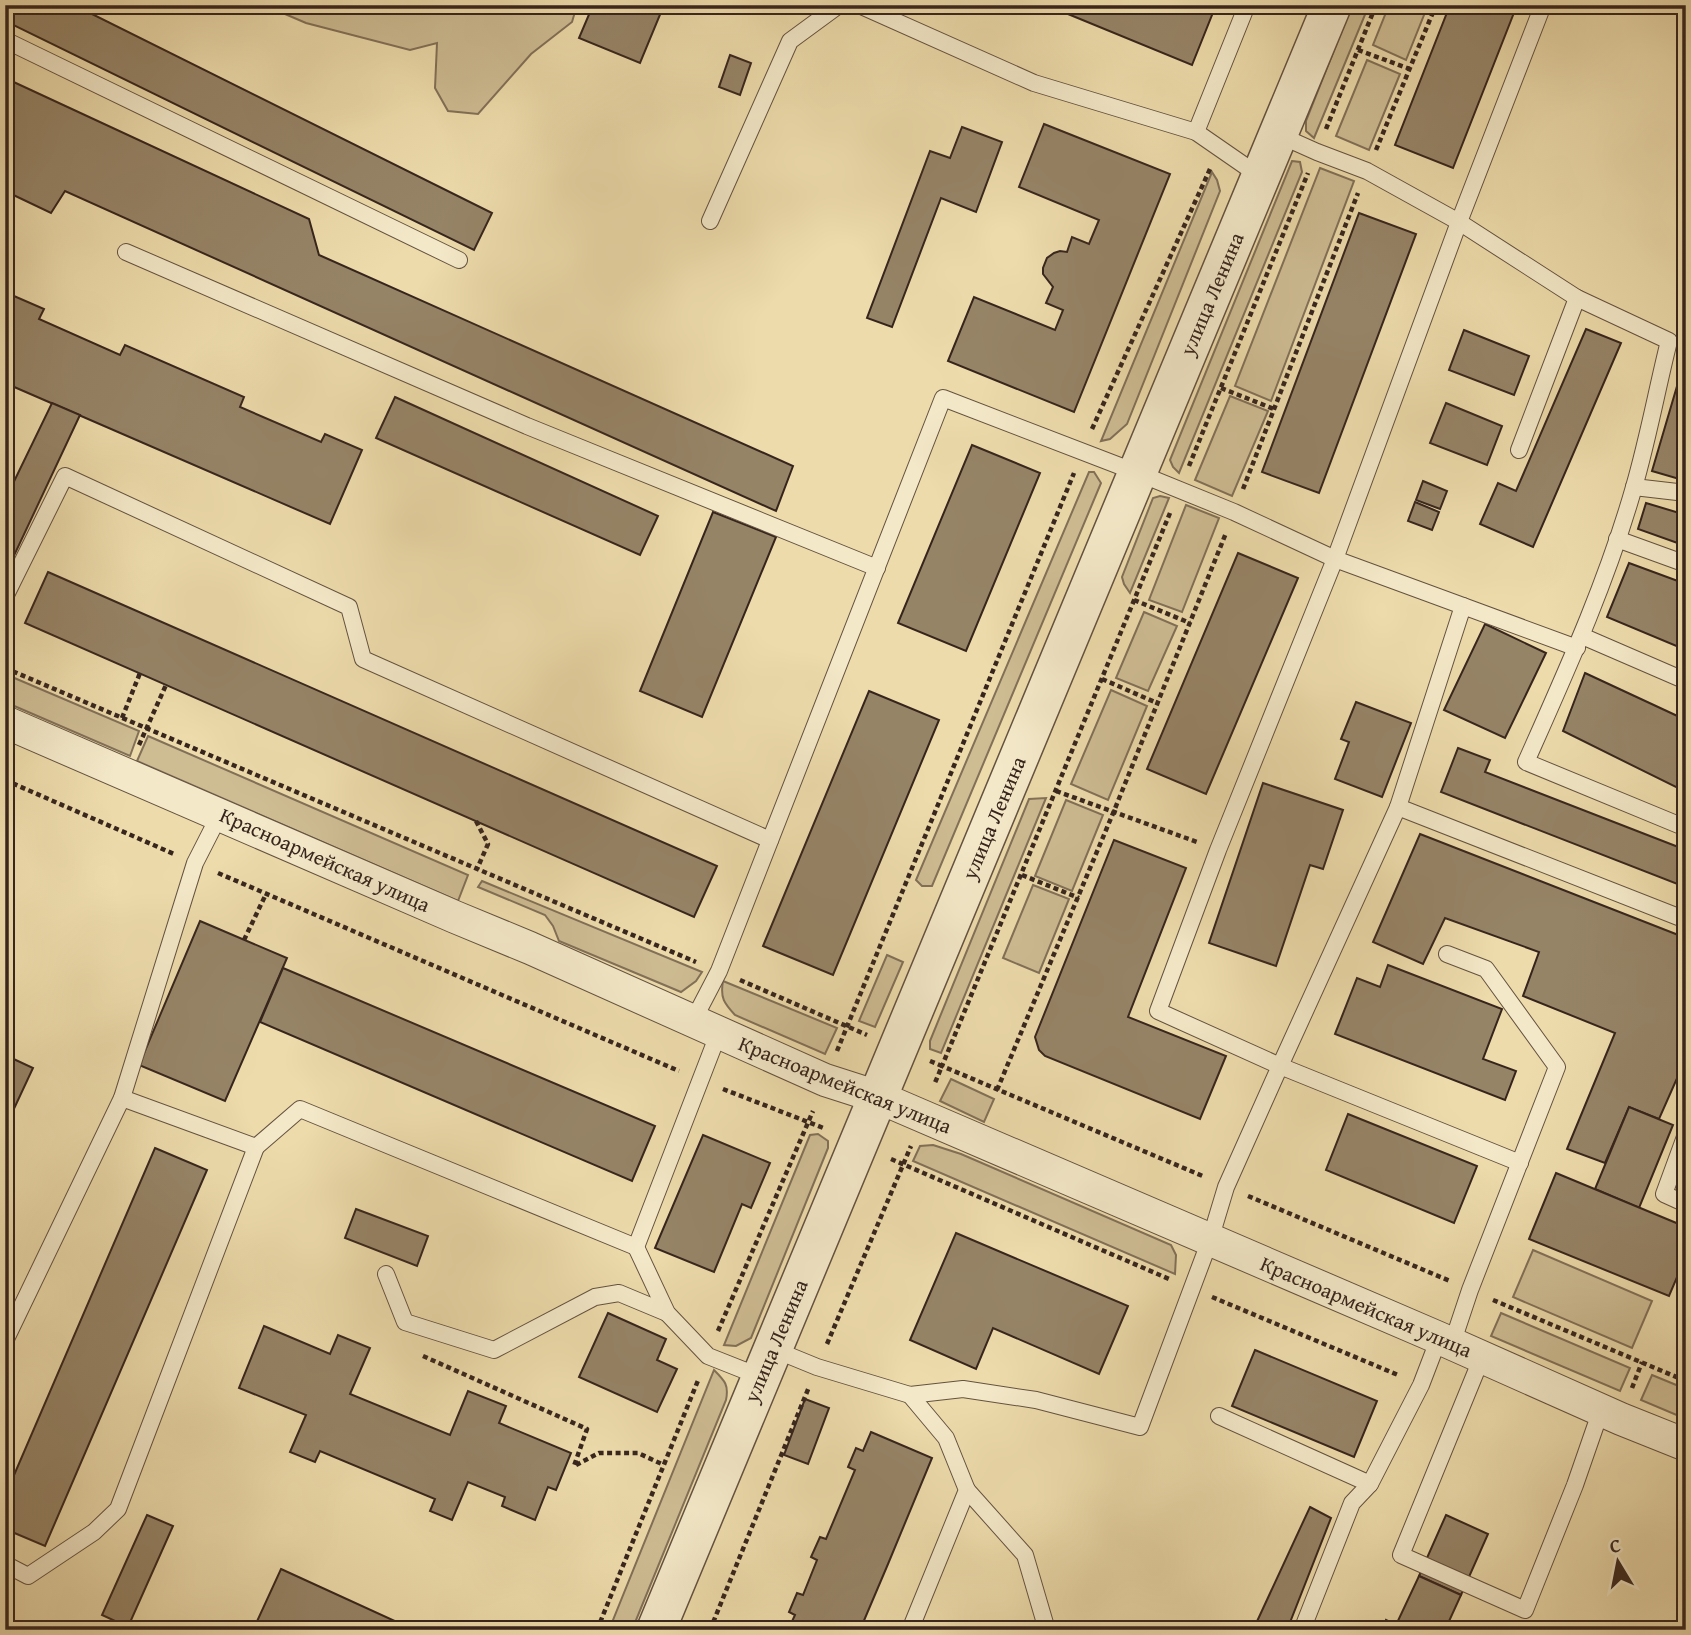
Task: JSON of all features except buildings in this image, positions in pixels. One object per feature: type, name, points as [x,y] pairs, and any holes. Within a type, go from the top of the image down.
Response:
[{"type":"street","name":"улица Ленина","points":[[656,1630],[1332,5]]},
{"type":"street","name":"Красноармейская улица","points":[[5,722],[530,948],[825,1080],[878,1097],[923,1116],[1686,1445]]},
{"type":"lane","points":[[710,221],[790,41],[839,5]]},
{"type":"lane","points":[[859,5],[1034,83],[1196,132],[1261,177]]},
{"type":"lane","points":[[1196,132],[1247,5]]},
{"type":"lane","points":[[1520,1163],[1280,1066],[1158,1011],[1217,850],[1335,559],[1459,222],[1543,5]]},
{"type":"lane","points":[[5,40],[459,260]]},
{"type":"lane","points":[[1279,135],[1367,171],[1459,222],[1577,298],[1669,341],[1634,487],[1617,539],[1579,642],[1526,762],[1686,828]]},
{"type":"lane","points":[[126,252],[527,426],[877,568]]},
{"type":"lane","points":[[1518,450],[1577,298]]},
{"type":"lane","points":[[636,1247],[706,1027],[719,971],[943,398],[1234,512],[1335,559],[1686,681]]},
{"type":"lane","points":[[5,597],[65,476],[349,607],[363,659],[770,840]]},
{"type":"lane","points":[[1634,487],[1686,493]]},
{"type":"lane","points":[[1617,539],[1686,564]]},
{"type":"lane","points":[[5,1564],[28,1576],[94,1532],[118,1509],[256,1147],[300,1109],[636,1247],[667,1313],[708,1356],[817,1367],[910,1395],[963,1389],[1036,1400],[1140,1427],[1210,1240],[1226,1186],[1398,807],[1464,606]]},
{"type":"lane","points":[[1398,807],[1686,920]]},
{"type":"lane","points":[[5,1341],[122,1098],[195,863],[220,814]]},
{"type":"lane","points":[[1302,1630],[1352,1503],[1370,1483],[1470,1290],[1556,1067],[1486,969],[1447,954]]},
{"type":"lane","points":[[122,1098],[256,1147]]},
{"type":"lane","points":[[1686,1134],[1664,1194],[1686,1204]]},
{"type":"lane","points":[[386,1274],[405,1322],[494,1349],[595,1297],[619,1293],[667,1313]]},
{"type":"lane","points":[[1482,1357],[1401,1555],[1525,1610],[1575,1485],[1601,1410]]},
{"type":"lane","points":[[910,1395],[946,1438],[967,1490],[1025,1555],[1047,1630]]},
{"type":"lane","points":[[1219,1416],[1370,1483]]},
{"type":"lane","points":[[910,1630],[967,1490]]},
{"type":"path","points":[[923,1116],[1376,5]]},
{"type":"path","points":[[997,1090],[1079,898],[1367,171],[1437,5]]},
{"type":"path","points":[[1358,50],[1409,69]]},
{"type":"path","points":[[597,1630],[708,1356],[809,1122],[1082,452],[1219,149]]},
{"type":"path","points":[[1221,388],[1274,409]]},
{"type":"path","points":[[1134,600],[1190,623]]},
{"type":"path","points":[[5,667],[898,1049],[1686,1381]]},
{"type":"path","points":[[122,718],[140,673]]},
{"type":"path","points":[[1102,679],[1157,703]]},
{"type":"path","points":[[126,774],[166,685]]},
{"type":"path","points":[[1056,790],[1217,850]]},
{"type":"path","points":[[476,821],[488,844],[477,869]]},
{"type":"path","points":[[1021,875],[1079,898]]},
{"type":"path","points":[[244,940],[266,894]]},
{"type":"path","points":[[415,1353],[587,1429],[574,1466],[600,1453],[638,1453],[663,1465]]},
{"type":"shaded area","points":[[264,5],[577,5],[572,22],[531,54],[478,114],[448,111],[435,88],[437,43],[410,50],[306,23]]},
{"type":"shaded area","points":[[1352,5],[1369,5],[1314,138],[1306,131],[1306,121]]},
{"type":"shaded area","points":[[1389,5],[1428,5],[1406,60],[1373,45]]},
{"type":"shaded area","points":[[1367,60],[1400,74],[1369,150],[1336,136]]},
{"type":"shaded area","points":[[1292,161],[1300,162],[1302,172],[1179,473],[1170,460]]},
{"type":"shaded area","points":[[1320,168],[1354,181],[1271,401],[1235,386]]},
{"type":"shaded area","points":[[1212,172],[1220,191],[1127,424],[1110,439],[1101,441]]},
{"type":"shaded area","points":[[1230,396],[1268,411],[1232,496],[1195,480]]},
{"type":"shaded area","points":[[1089,472],[1094,472],[1101,483],[932,886],[922,886],[916,880]]},
{"type":"shaded area","points":[[1153,498],[1169,498],[1130,593],[1122,577]]},
{"type":"shaded area","points":[[1186,505],[1219,518],[1182,612],[1149,600]]},
{"type":"shaded area","points":[[1144,612],[1177,626],[1148,691],[1116,678]]},
{"type":"shaded area","points":[[5,674],[139,731],[130,756],[5,702]]},
{"type":"shaded area","points":[[1111,690],[1147,706],[1108,800],[1071,784]]},
{"type":"shaded area","points":[[148,736],[468,875],[458,901],[137,761]]},
{"type":"shaded area","points":[[1046,798],[941,1053],[930,1049],[930,1041],[1029,799]]},
{"type":"shaded area","points":[[1066,800],[1103,815],[1072,891],[1035,876]]},
{"type":"shaded area","points":[[482,881],[702,972],[696,981],[681,992],[559,941],[545,915],[478,887]]},
{"type":"shaded area","points":[[1033,885],[1069,899],[1039,973],[1003,958]]},
{"type":"shaded area","points":[[887,955],[903,962],[875,1027],[859,1021]]},
{"type":"shaded area","points":[[723,981],[837,1028],[825,1054],[735,1015],[724,1000]]},
{"type":"shaded area","points":[[951,1079],[994,1099],[984,1122],[940,1101]]},
{"type":"shaded area","points":[[818,1134],[828,1141],[828,1148],[751,1338],[736,1346],[724,1345],[810,1135]]},
{"type":"shaded area","points":[[933,1145],[961,1154],[1171,1245],[1176,1255],[1175,1274],[913,1161],[920,1146]]},
{"type":"shaded area","points":[[1533,1250],[1652,1301],[1632,1348],[1513,1297]]},
{"type":"shaded area","points":[[1501,1313],[1630,1368],[1620,1391],[1491,1336]]},
{"type":"shaded area","points":[[714,1370],[725,1384],[726,1400],[632,1630],[609,1630]]},
{"type":"shaded area","points":[[1652,1375],[1686,1389],[1686,1419],[1641,1400]]}]
